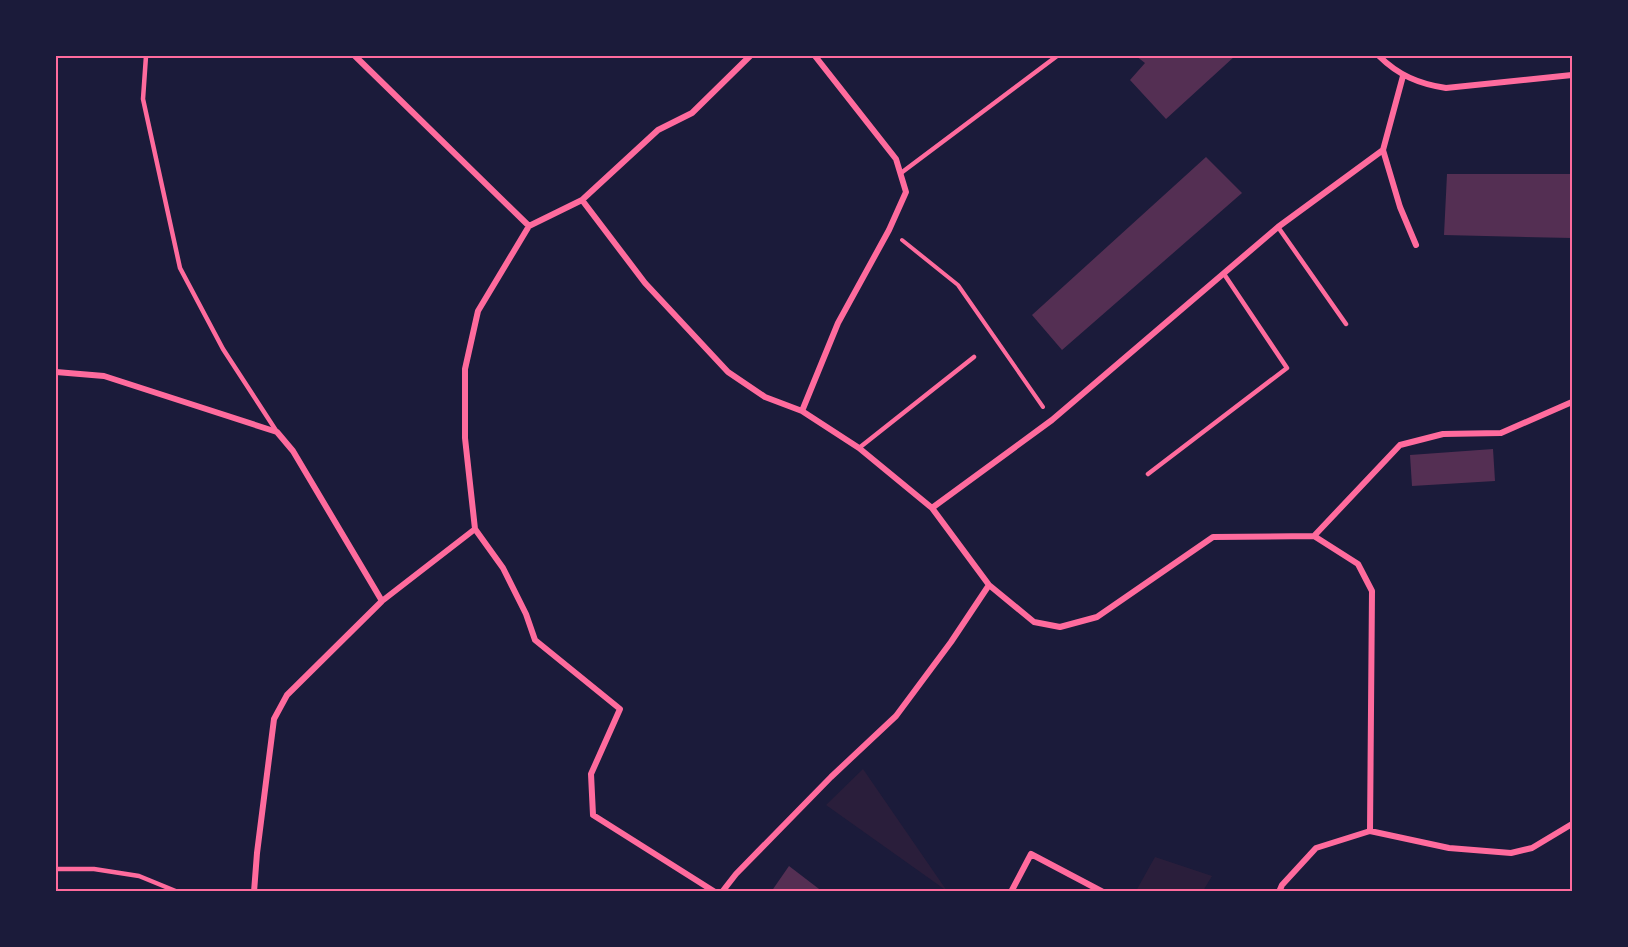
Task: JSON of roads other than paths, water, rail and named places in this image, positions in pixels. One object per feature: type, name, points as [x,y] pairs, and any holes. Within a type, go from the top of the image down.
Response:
[{"type":"street","points":[[355,56],[529,226]]},
{"type":"street","points":[[715,891],[593,815],[591,774],[620,709],[535,640],[526,614],[503,568],[475,529],[465,438],[465,369],[478,311],[529,226],[582,200],[658,130],[692,113],[750,56]]},
{"type":"street","points":[[802,411],[838,323],[889,230],[906,192],[896,159],[815,56]]},
{"type":"street","points":[[1378,56],[1403,76],[1429,86],[1446,88],[1572,75]]},
{"type":"street","points":[[1403,76],[1383,150],[1400,207],[1416,245]]},
{"type":"street","points":[[932,508],[1052,420],[1278,227],[1383,150]]},
{"type":"street","points":[[582,200],[645,283],[728,372],[765,397],[802,411],[860,448],[932,508],[989,585],[1034,622],[1060,627],[1097,617],[1213,537],[1314,536],[1358,564],[1372,591],[1370,831]]},
{"type":"street","points":[[56,372],[104,376],[277,432],[293,451],[382,601]]},
{"type":"street","points":[[1314,536],[1400,445],[1443,434],[1501,433],[1572,402]]},
{"type":"street","points":[[254,891],[274,718],[287,695],[382,601],[475,529]]},
{"type":"street","points":[[722,891],[831,777],[896,716],[951,642],[989,585]]},
{"type":"street","points":[[1279,891],[1316,848],[1370,831],[1449,848],[1510,853],[1532,848],[1572,824]]},
{"type":"street","points":[[1011,891],[1031,854],[1103,891]]},
{"type":"lane","points":[[146,56],[143,99],[180,268],[222,349],[277,432]]},
{"type":"lane","points":[[901,172],[1057,56]]},
{"type":"lane","points":[[1278,227],[1346,324]]},
{"type":"lane","points":[[1148,474],[1287,368],[1224,274]]},
{"type":"lane","points":[[860,448],[974,357]]},
{"type":"lane","points":[[56,869],[94,868],[139,876],[178,891]]}]
